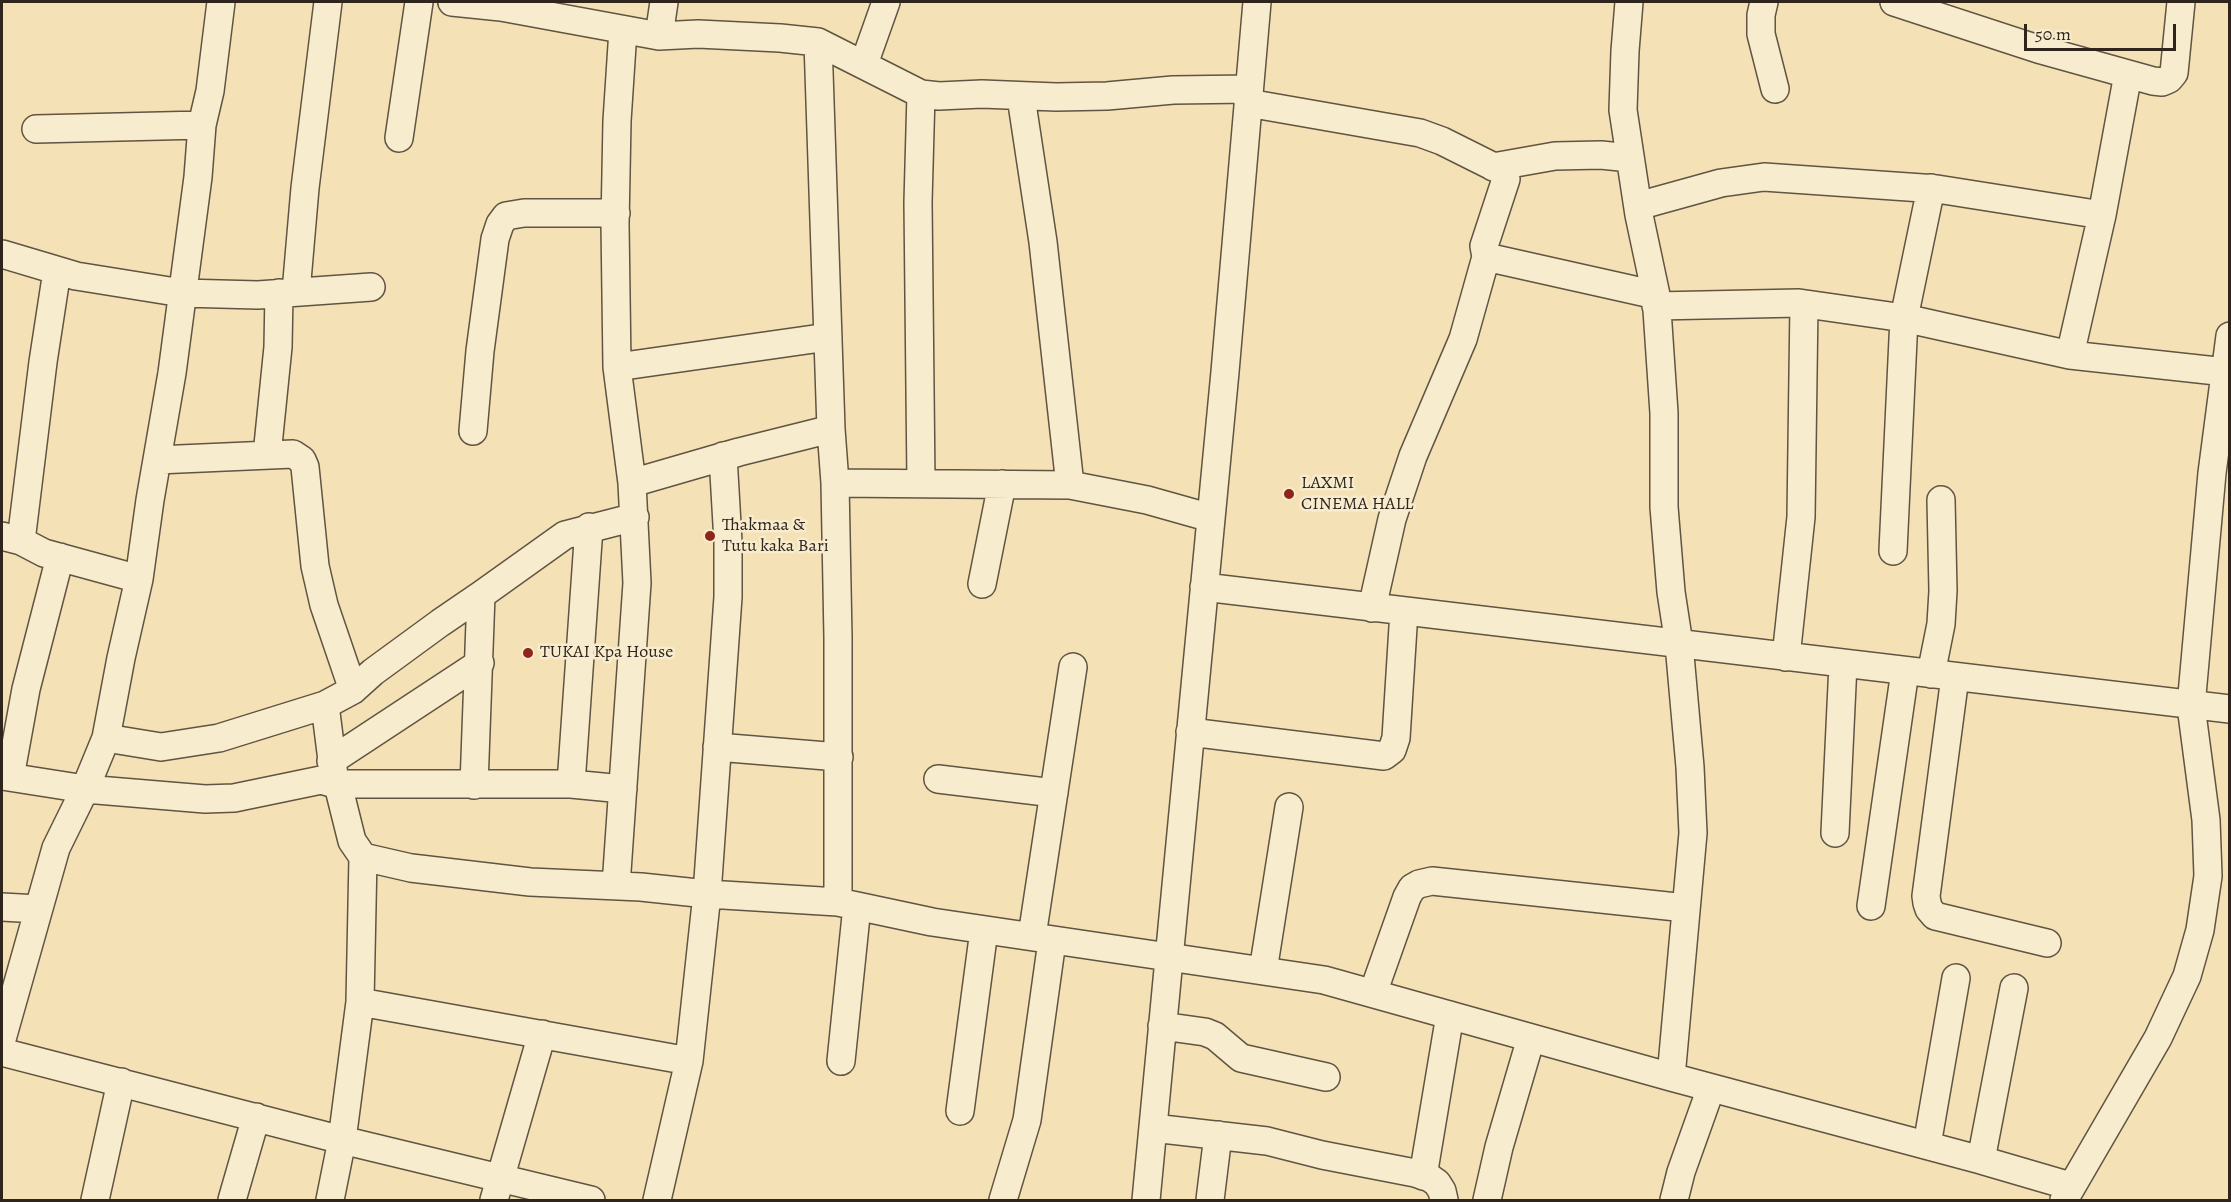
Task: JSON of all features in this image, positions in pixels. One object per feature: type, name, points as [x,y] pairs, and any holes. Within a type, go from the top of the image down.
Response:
[{"type":"street","points":[[2,1039],[56,848],[85,789],[106,738],[139,579],[172,373],[198,177],[202,125],[210,92],[221,2]]},
{"type":"street","points":[[267,455],[278,347],[305,188],[328,2]]},
{"type":"street","points":[[399,138],[419,2]]},
{"type":"street","points":[[452,2],[502,4],[659,36],[698,34],[818,42],[921,94],[939,96],[982,94],[1021,97],[1107,96],[1173,90],[1249,96],[1419,133],[1442,141],[1502,171],[1506,179],[1484,246],[1486,257],[1463,339],[1413,456],[1392,519],[1372,608]]},
{"type":"street","points":[[659,36],[664,2]]},
{"type":"street","points":[[864,64],[886,2]]},
{"type":"street","points":[[1146,1200],[1211,518],[1257,2]]},
{"type":"street","points":[[1629,2],[1623,110],[1656,300],[1664,413],[1664,507],[1690,767],[1693,833],[1671,1077]]},
{"type":"street","points":[[1764,2],[1761,34],[1775,89]]},
{"type":"street","points":[[1894,2],[2038,49],[2162,82],[2169,80],[2174,73],[2181,2]]},
{"type":"street","points":[[616,886],[637,583],[632,483],[616,367],[617,121],[623,30]]},
{"type":"street","points":[[818,42],[831,429],[835,483],[839,757],[848,904],[841,1061]]},
{"type":"street","points":[[2070,355],[2102,215],[2128,74]]},
{"type":"street","points":[[921,94],[918,202],[921,483]]},
{"type":"street","points":[[1021,97],[1043,242],[1070,485]]},
{"type":"street","points":[[36,129],[202,125]]},
{"type":"street","points":[[1493,166],[1556,156],[1601,155],[1630,158]]},
{"type":"street","points":[[1638,206],[1721,183],[1764,177],[1931,188],[2102,215]]},
{"type":"street","points":[[1893,551],[1904,318],[1931,188]]},
{"type":"street","points":[[473,431],[480,351],[495,238],[500,224],[506,216],[524,213],[616,213]]},
{"type":"street","points":[[2,254],[76,276],[182,293],[258,295],[371,286]]},
{"type":"street","points":[[1486,257],[1656,300],[1804,304],[1904,318],[2070,355],[2226,372]]},
{"type":"street","points":[[57,270],[11,539],[44,553],[139,579]]},
{"type":"street","points":[[1786,657],[1801,517],[1804,304]]},
{"type":"street","points":[[363,856],[411,868],[530,882],[616,886],[848,904],[932,922],[1324,980],[1711,1088],[1982,1160],[2067,1193],[2158,1038],[2187,976],[2200,930],[2208,876],[2207,831],[2191,705],[2212,473],[2229,336]]},
{"type":"street","points":[[616,367],[828,337]]},
{"type":"street","points":[[632,483],[723,456],[831,429]]},
{"type":"street","points":[[157,460],[292,454],[302,460],[305,467],[315,566],[324,605],[353,690]]},
{"type":"street","points":[[657,1200],[689,1061],[707,894],[728,597],[728,542],[723,456]]},
{"type":"street","points":[[835,483],[1070,485],[1147,500],[1211,518]]},
{"type":"street","points":[[981,584],[1002,484]]},
{"type":"street","points":[[1871,906],[1941,624],[1943,591],[1941,500]]},
{"type":"street","points":[[106,738],[161,747],[208,740],[325,705],[353,690],[373,672],[440,623],[565,535],[635,517]]},
{"type":"street","points":[[571,784],[589,527]]},
{"type":"street","points":[[60,558],[6,776],[85,789],[205,799],[234,798],[321,780],[480,663]]},
{"type":"street","points":[[1204,587],[2229,709]]},
{"type":"street","points":[[474,785],[482,595]]},
{"type":"street","points":[[1191,732],[1384,756],[1392,750],[1396,738],[1404,611]]},
{"type":"street","points":[[1835,833],[1843,664]]},
{"type":"street","points":[[1003,1200],[1027,1120],[1054,793],[1073,667]]},
{"type":"street","points":[[1930,674],[1927,903],[1935,916],[2047,943]]},
{"type":"street","points":[[325,705],[333,773],[352,841],[363,856],[360,1002],[342,1140],[330,1200]]},
{"type":"street","points":[[717,747],[839,757]]},
{"type":"street","points":[[333,773],[474,785],[571,784],[623,789]]},
{"type":"street","points":[[938,780],[1054,793]]},
{"type":"street","points":[[1263,970],[1289,807]]},
{"type":"street","points":[[1373,993],[1407,897],[1412,888],[1419,884],[1432,881],[1686,908]]},
{"type":"street","points":[[2,907],[38,909]]},
{"type":"street","points":[[960,1111],[984,930]]},
{"type":"street","points":[[1927,1145],[1956,978]]},
{"type":"street","points":[[1982,1160],[2014,988]]},
{"type":"street","points":[[360,1002],[689,1061]]},
{"type":"street","points":[[1423,1176],[1450,1015]]},
{"type":"street","points":[[1162,1026],[1205,1032],[1215,1036],[1241,1058],[1326,1077]]},
{"type":"street","points":[[497,1189],[542,1034]]},
{"type":"street","points":[[1487,1200],[1531,1038]]},
{"type":"street","points":[[2,1052],[342,1140],[497,1189],[591,1200]]},
{"type":"street","points":[[95,1200],[121,1083]]},
{"type":"street","points":[[1674,1200],[1681,1173],[1711,1088]]},
{"type":"street","points":[[232,1200],[256,1117]]},
{"type":"street","points":[[1153,1128],[1268,1141],[1423,1176],[1437,1184],[1444,1200]]},
{"type":"street","points":[[1210,1200],[1218,1136]]},
{"type":"place","name":"LAXMI CINEMA HALL","points":[[1289,494]]},
{"type":"place","name":"Thakmaa & Tutu kaka Bari","points":[[710,536]]},
{"type":"place","name":"TUKAI Kpa House","points":[[528,653]]}]
